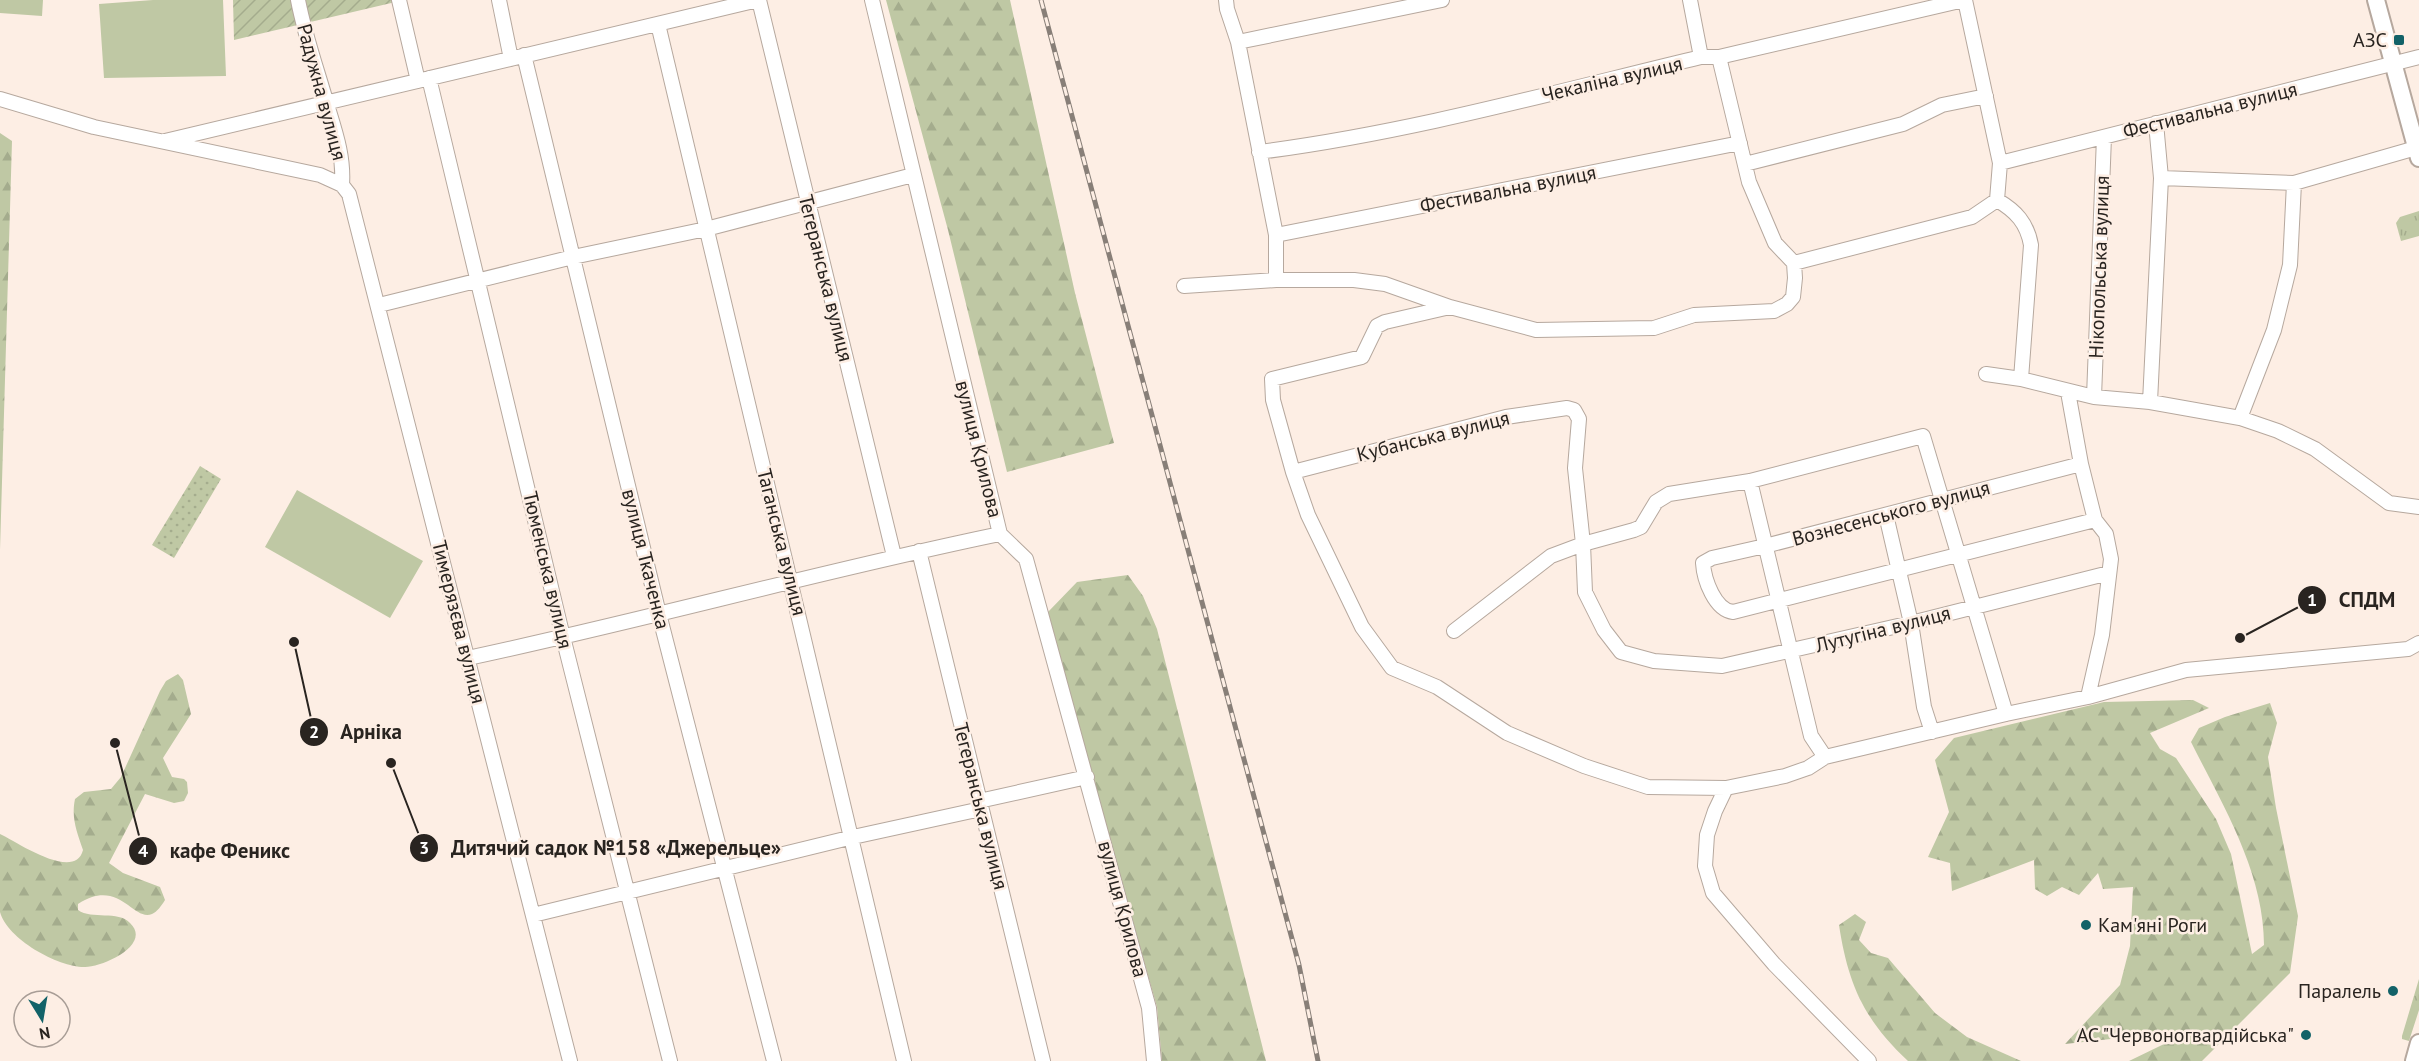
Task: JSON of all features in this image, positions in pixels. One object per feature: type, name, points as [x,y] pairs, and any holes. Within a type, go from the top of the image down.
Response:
[{"type":"main road","points":[[2376,0],[2418,153]]},
{"type":"main road","points":[[2414,1061],[2419,1042]]},
{"type":"street","name":"Радужна вулиця","points":[[298,0],[344,166],[342,185]]},
{"type":"street","name":"Тюменська вулиця","points":[[399,0],[424,79],[478,279],[563,637],[670,1061]]},
{"type":"street","name":"вулиця Ткаченка","points":[[498,0],[518,57],[573,257],[659,614],[774,1061]]},
{"type":"street","points":[[160,142],[759,0]]},
{"type":"street","name":"Тегеранська вулиця","points":[[759,0],[894,556]]},
{"type":"street","name":"вулиця Крилова","points":[[872,0],[1000,534],[1026,559],[1149,1008],[1154,1061]]},
{"type":"street","points":[[1226,0],[1238,42],[1276,235],[1276,279]]},
{"type":"street","points":[[1238,42],[1442,0]]},
{"type":"street","points":[[1689,0],[1701,57]]},
{"type":"street","points":[[1965,0],[2000,163],[1997,200]]},
{"type":"street","name":"Чекаліна вулиця","points":[[1259,152],[1317,144],[1452,116],[1701,57],[1719,57],[1965,0]]},
{"type":"street","name":"Таганська вулиця","points":[[658,24],[853,837],[904,1061]]},
{"type":"street","points":[[1184,286],[1276,279],[1354,280],[1385,284],[1450,307],[1536,330],[1654,328],[1694,315],[1774,311],[1787,304],[1793,297],[1794,263],[1775,243],[1749,182],[1719,57]]},
{"type":"street","name":"Фестивальна вулиця","points":[[2000,163],[2419,57]]},
{"type":"street","points":[[1745,164],[1903,124],[1942,105],[1986,96]]},
{"type":"street","points":[[0,99],[94,127],[320,176],[342,185]]},
{"type":"street","points":[[2150,402],[2161,178],[2156,123]]},
{"type":"street","name":"Нікопольська вулиця","points":[[2094,397],[2104,137]]},
{"type":"street","name":"Фестивальна вулиця","points":[[1276,235],[1740,143]]},
{"type":"street","points":[[2161,178],[2294,183],[2418,153]]},
{"type":"street","points":[[379,305],[478,279],[706,228],[913,175]]},
{"type":"street","points":[[2240,418],[2274,330],[2290,265],[2294,183]]},
{"type":"street","name":"Тимерязєва вулиця","points":[[342,185],[353,203],[570,1061]]},
{"type":"street","points":[[1794,263],[1972,217],[1997,200]]},
{"type":"street","points":[[1997,200],[2013,209],[2022,220],[2029,232],[2031,245],[2021,379]]},
{"type":"street","points":[[1450,307],[1385,322],[1377,326],[1362,357],[1272,378],[1273,400],[1293,472],[1308,515],[1362,627],[1392,668],[1437,687],[1507,733],[1584,766],[1648,787],[1726,788],[1785,776],[1808,768],[1825,757],[2088,697],[2186,670],[2408,649],[2419,643]]},
{"type":"street","points":[[1986,374],[2021,379],[2094,397],[2150,402],[2240,418],[2278,430],[2315,449],[2389,503],[2419,507]]},
{"type":"street","points":[[2068,392],[2081,464],[2096,520],[2106,534],[2111,560],[2102,635],[2088,697]]},
{"type":"street","name":"Кубанська вулиця","points":[[1293,472],[1506,417],[1567,408],[1574,410]]},
{"type":"street","name":"Лутугіна вулиця","points":[[1574,410],[1578,419],[1575,468],[1583,544],[1585,592],[1604,630],[1621,652],[1654,661],[1722,666],[1911,623],[2109,573]]},
{"type":"street","points":[[1454,631],[1551,556],[1641,527],[1656,502],[1669,494],[1750,481],[1923,436],[2006,714]]},
{"type":"street","name":"Вознесенського вулиця","points":[[1778,602],[1733,612],[1725,611],[1719,605],[1703,572],[1703,563],[1712,558],[2081,464]]},
{"type":"street","points":[[1750,481],[1811,736],[1825,757]]},
{"type":"street","points":[[1886,515],[1911,623],[1924,707],[1932,732]]},
{"type":"street","points":[[1778,602],[1898,569],[2096,520]]},
{"type":"street","points":[[468,658],[894,556],[1000,534]]},
{"type":"street","name":"Тегеранська вулиця","points":[[919,551],[1043,1061]]},
{"type":"street","points":[[533,915],[724,870],[1087,777]]},
{"type":"street","points":[[1726,788],[1714,811],[1707,835],[1705,866],[1713,893],[1774,964],[1869,1061]]},
{"type":"green space","points":[[0,0],[43,0],[42,16],[0,13]]},
{"type":"green space","points":[[153,0],[223,0],[226,76],[104,78],[99,4]]},
{"type":"green space","points":[[233,0],[404,0],[234,40]]},
{"type":"green space","points":[[886,0],[1010,0],[1075,293],[1114,443],[1007,472],[948,230]]},
{"type":"green space","points":[[0,133],[12,141],[0,550]]},
{"type":"green space","points":[[2419,211],[2419,236],[2401,241],[2396,223],[2400,217]]},
{"type":"green space","points":[[200,466],[221,479],[174,558],[152,545]]},
{"type":"green space","points":[[297,490],[423,561],[390,618],[265,547]]},
{"type":"green space","points":[[1128,575],[1143,596],[1157,629],[1266,1061],[1162,1061],[1157,1007],[1048,612],[1077,582]]},
{"type":"green space","points":[[178,674],[183,680],[191,714],[163,758],[172,777],[184,779],[187,782],[188,793],[184,801],[174,803],[145,794],[109,863],[123,873],[160,887],[165,900],[156,912],[145,915],[114,897],[104,895],[92,897],[78,904],[78,910],[84,913],[125,919],[135,931],[135,939],[130,947],[122,954],[102,964],[84,967],[73,966],[48,957],[12,932],[0,912],[0,834],[45,857],[69,862],[78,859],[83,850],[74,819],[75,799],[84,792],[111,789],[121,777],[160,691],[166,681]]},
{"type":"green space","points":[[2193,700],[2209,708],[2150,733],[2160,749],[2176,758],[2216,819],[2231,854],[2252,954],[2264,945],[2257,891],[2228,815],[2191,742],[2199,728],[2270,703],[2277,723],[2268,757],[2298,916],[2290,973],[2202,1061],[2129,1061],[2193,1030],[2065,1044],[2120,985],[2130,946],[2133,887],[2103,889],[2098,873],[2079,895],[2062,887],[2047,896],[2035,889],[2034,860],[1952,891],[1950,863],[1928,857],[1949,812],[1935,760],[1954,738],[2104,702]]},
{"type":"green space","points":[[1855,914],[1866,922],[1859,940],[1871,953],[1888,958],[1935,1013],[1967,1037],[2021,1061],[1908,1061],[1869,1016],[1853,983],[1839,925]]},
{"type":"green space","points":[[2419,979],[2419,1010],[2409,1041],[2402,1039],[2402,1036]]},
{"type":"railway","points":[[1041,0],[1299,965],[1318,1061]]},
{"type":"place","name":"АЗС","points":[[2399,40]]},
{"type":"place","name":"СПДМ","points":[[2240,638]]},
{"type":"place","name":"Арніка","points":[[294,642]]},
{"type":"place","name":"кафе Феникс","points":[[115,743]]},
{"type":"place","name":"Дитячий садок №158 «Джерельце»","points":[[391,763]]},
{"type":"place","name":"Кам'яні Роги","points":[[2086,925]]},
{"type":"place","name":"Паралель","points":[[2393,991]]},
{"type":"place","name":"АС \"Червоногвардійська\"","points":[[2306,1035]]}]
